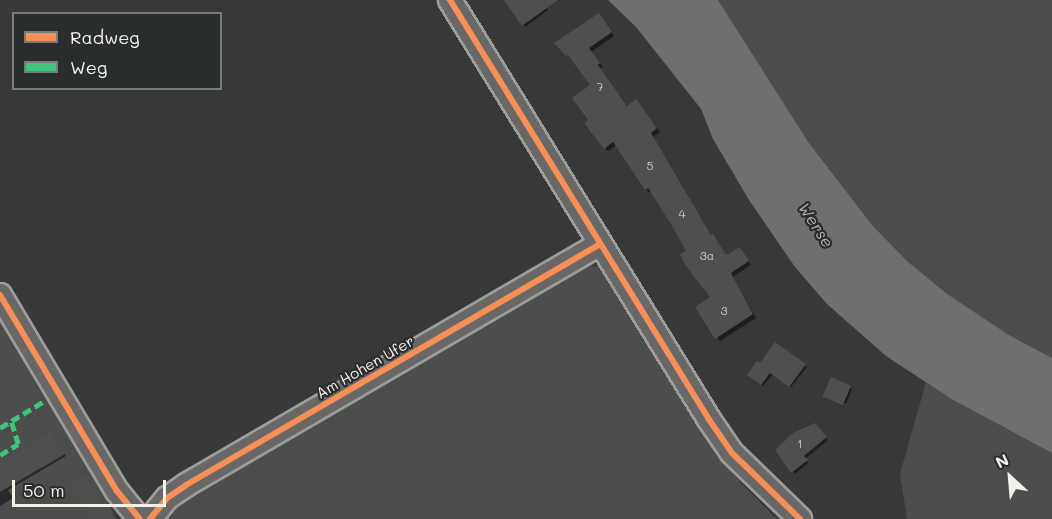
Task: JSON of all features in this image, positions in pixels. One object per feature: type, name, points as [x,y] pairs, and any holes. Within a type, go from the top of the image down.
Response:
[{"type":"street","points":[[450,0],[599,245],[732,453],[800,519]]},
{"type":"street","name":"Am Hohen Ufer","points":[[150,519],[167,498],[186,485],[599,245]]},
{"type":"street","points":[[0,295],[117,491],[140,519]]},
{"type":"shaded area","points":[[718,0],[1052,0],[1052,358],[1009,335],[946,293],[907,261],[872,225],[809,143]]},
{"type":"shaded area","points":[[584,265],[600,267],[715,450],[741,483],[777,519],[164,519],[173,505]]},
{"type":"shaded area","points":[[0,321],[102,490],[116,519],[0,519]]},
{"type":"shaded area","points":[[926,382],[953,400],[1052,453],[1052,519],[907,519],[900,474]]},
{"type":"water","name":"Werse","points":[[608,0],[718,0],[809,143],[872,225],[907,261],[946,293],[1009,335],[1052,358],[1052,453],[953,400],[886,356],[827,304],[795,267],[749,200],[713,139],[701,109],[636,27]]},
{"type":"building","points":[[504,0],[558,0],[522,26]]},
{"type":"building","points":[[599,13],[612,32],[589,48],[600,63],[598,65],[627,106],[636,99],[657,128],[651,133],[711,235],[713,234],[726,255],[740,247],[749,261],[731,273],[753,314],[715,339],[695,307],[710,297],[686,266],[680,254],[686,251],[671,224],[648,188],[645,190],[613,142],[604,149],[584,123],[588,120],[572,98],[590,85],[568,55],[566,56],[554,43]]},
{"type":"building","points":[[775,342],[806,364],[789,387],[770,373],[761,385],[747,375],[757,361],[760,363]]},
{"type":"building","points":[[831,377],[851,386],[843,405],[822,396]]},
{"type":"building","points":[[815,423],[827,437],[804,456],[808,460],[791,473],[775,450],[793,433]]},
{"type":"building","points":[[51,431],[65,454],[0,492],[0,461]]},
{"type":"building","points":[[84,473],[112,519],[90,519],[68,483]]},
{"type":"marked path","points":[[0,428],[44,401]]},
{"type":"marked path","points":[[0,455],[18,444],[11,421]]},
{"type":"cycle path","points":[[450,0],[708,418],[732,453],[800,519]]},
{"type":"cycle path","points":[[150,519],[167,498],[186,485],[599,245]]},
{"type":"cycle path","points":[[0,295],[117,491],[140,519]]}]
